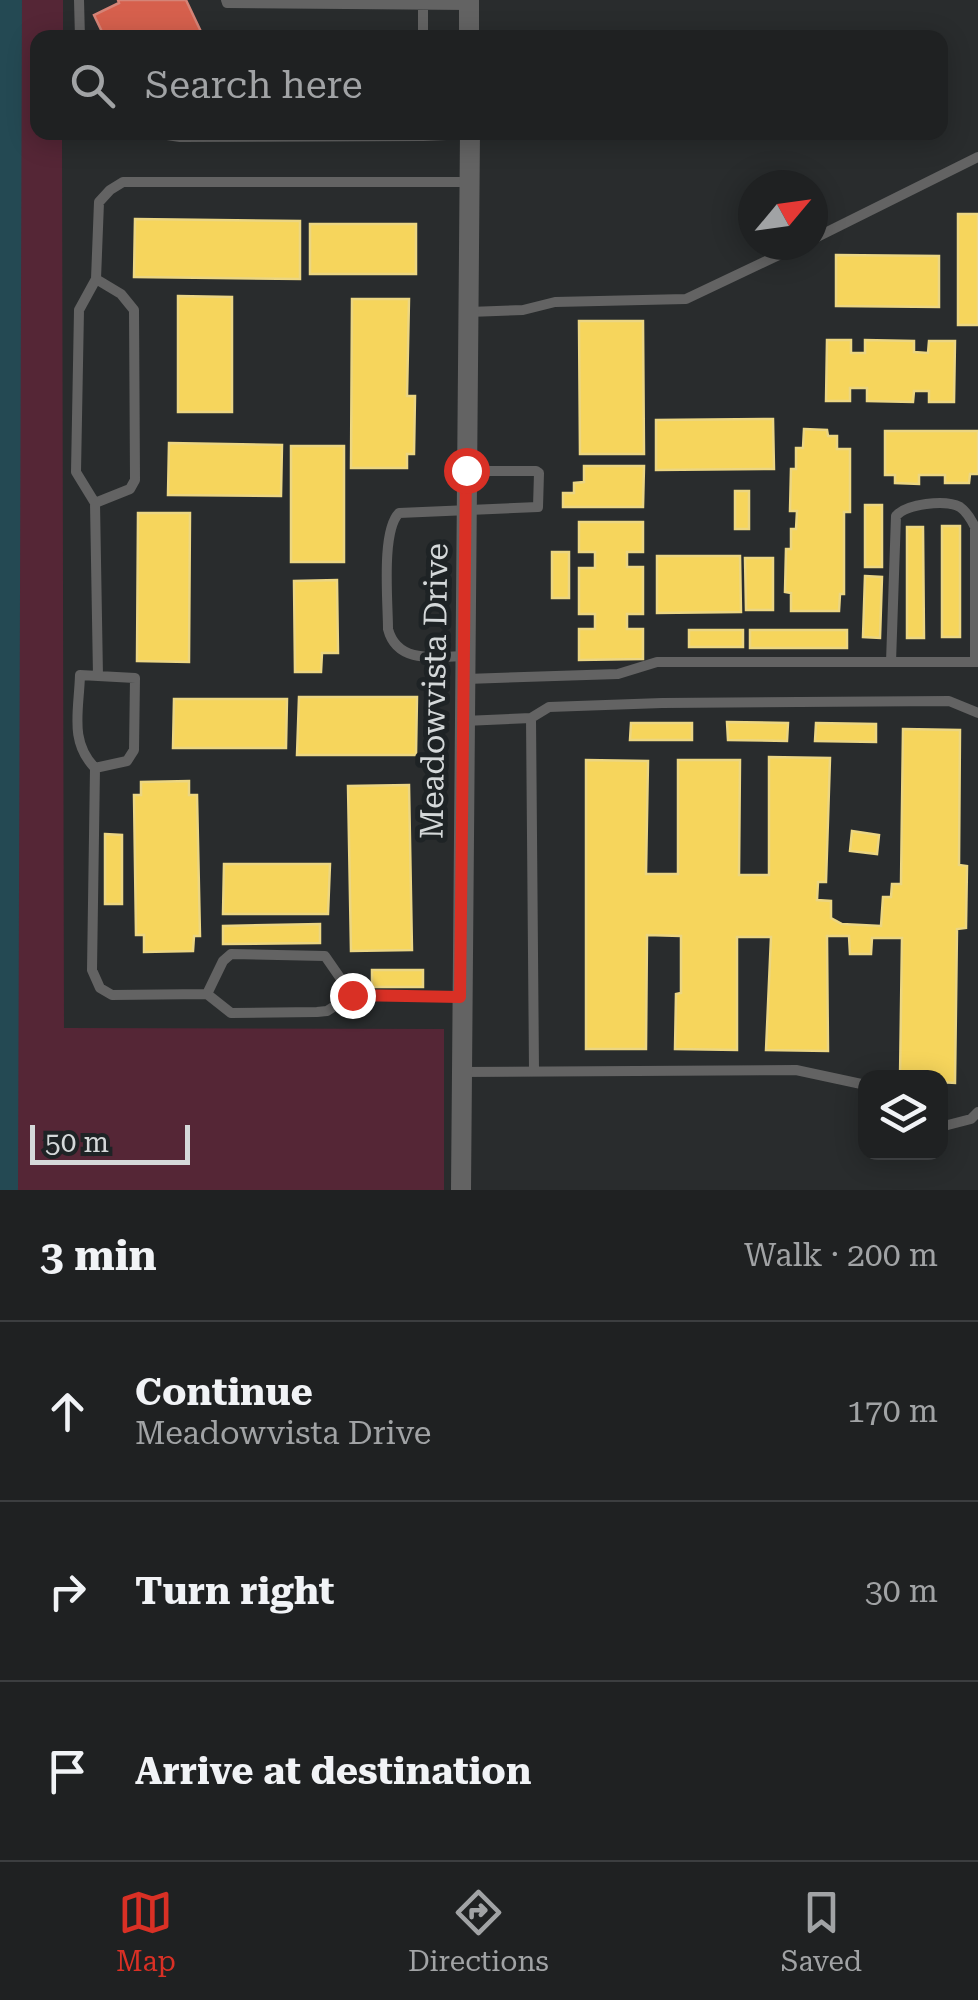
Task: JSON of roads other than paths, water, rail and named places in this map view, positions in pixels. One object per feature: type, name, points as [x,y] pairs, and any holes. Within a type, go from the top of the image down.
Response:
[{"type":"street","points":[[469,2],[469,30]]},
{"type":"street","name":"Meadowvista Drive","points":[[461,1190],[459,1072],[470,140]]},
{"type":"lane","points":[[78,0],[80,30]]},
{"type":"lane","points":[[226,0],[469,2]]},
{"type":"lane","points":[[423,4],[423,30]]},
{"type":"lane","points":[[828,231],[978,156]]},
{"type":"lane","points":[[98,676],[95,503],[76,472],[78,310],[96,279],[100,202],[124,182],[470,182]]},
{"type":"lane","points":[[468,312],[523,310],[554,302],[686,299],[768,260]]},
{"type":"lane","points":[[95,503],[130,489],[135,480],[134,310],[121,294],[96,279]]},
{"type":"lane","points":[[464,656],[422,657],[400,651],[391,642],[388,629],[392,520],[400,513],[538,507],[536,470],[466,470]]},
{"type":"lane","points":[[464,679],[618,674],[657,662],[891,662],[976,662],[975,527],[964,509],[953,504],[919,506],[901,510],[896,516],[891,662]]},
{"type":"lane","points":[[95,768],[126,761],[134,750],[134,678],[80,675],[78,742],[81,753],[95,768],[92,970],[100,988],[112,995],[207,994],[231,1013],[328,1011],[352,995],[460,997]]},
{"type":"lane","points":[[464,720],[531,718],[549,708],[662,703],[950,701],[978,712]]},
{"type":"lane","points":[[531,718],[534,1070]]},
{"type":"lane","points":[[207,994],[223,961],[231,954],[325,956],[352,995]]},
{"type":"lane","points":[[459,1072],[796,1070],[858,1083]]},
{"type":"lane","points":[[948,1125],[971,1119],[978,1112]]},
{"type":"waterway","points":[[7,1190],[11,0]]}]
